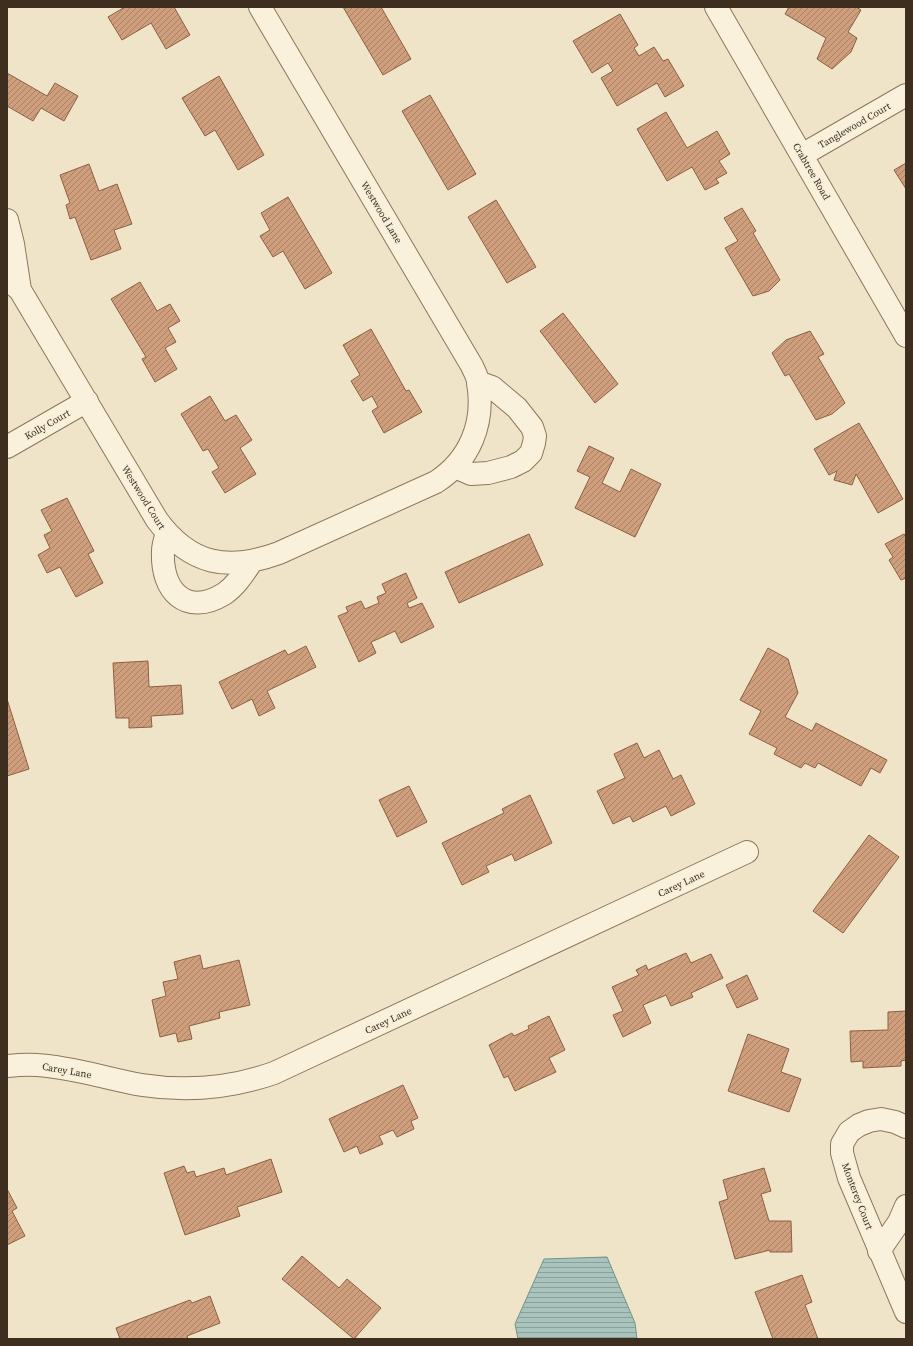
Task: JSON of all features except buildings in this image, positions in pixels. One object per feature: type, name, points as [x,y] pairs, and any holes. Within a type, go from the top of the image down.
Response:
[{"type":"street","name":"Westwood Lane","points":[[260,7],[472,366],[478,382],[480,399],[477,424]]},
{"type":"street","name":"Crabtree Road","points":[[716,7],[906,336]]},
{"type":"street","name":"Tanglewood Court","points":[[802,155],[906,95]]},
{"type":"street","name":"Westwood Court","points":[[7,220],[13,244],[13,285],[87,401],[141,494],[167,533],[190,553],[206,559],[229,562],[252,562],[279,553],[436,482],[455,467],[467,452],[477,424]]},
{"type":"street","points":[[455,467],[471,474],[488,473],[511,467],[523,461],[531,452],[534,443],[535,436],[532,427],[517,408],[492,387],[478,382]]},
{"type":"street","name":"Kolly Court","points":[[7,447],[87,401]]},
{"type":"street","points":[[167,533],[163,551],[168,582],[173,592],[181,599],[202,603],[213,600],[226,593],[238,581],[252,562]]},
{"type":"street","name":"Carey Lane","points":[[7,1066],[37,1065],[63,1068],[142,1085],[168,1087],[194,1088],[219,1086],[253,1080],[274,1073],[747,852]]},
{"type":"street","name":"Monterey Court","points":[[906,1127],[895,1122],[881,1120],[869,1121],[859,1125],[849,1132],[842,1144],[842,1154],[849,1178],[906,1312]]},
{"type":"street","points":[[879,1251],[899,1222],[906,1206]]},
{"type":"water","points":[[607,1257],[635,1323],[637,1339],[518,1339],[515,1324],[544,1259]]}]
